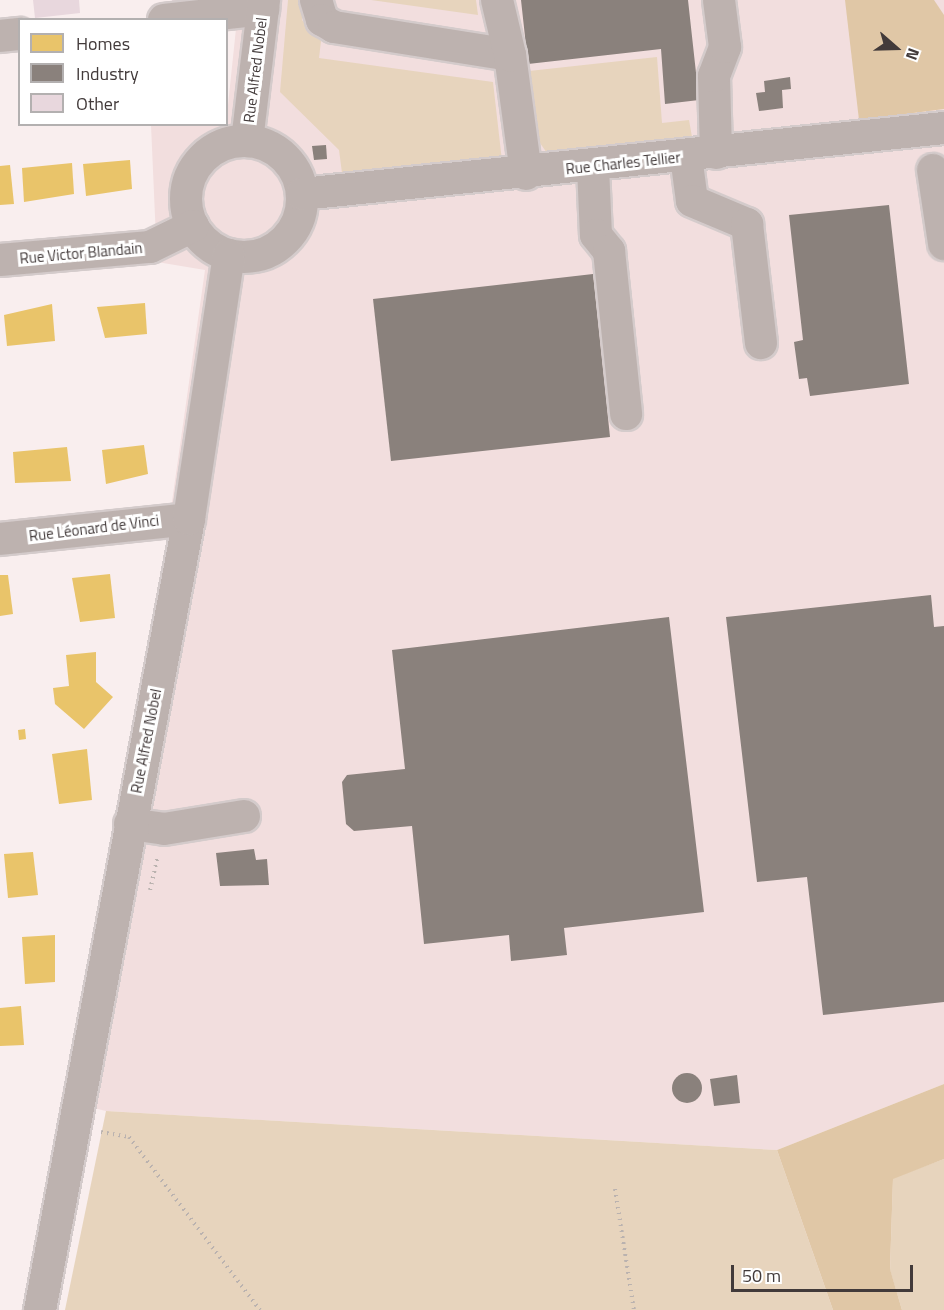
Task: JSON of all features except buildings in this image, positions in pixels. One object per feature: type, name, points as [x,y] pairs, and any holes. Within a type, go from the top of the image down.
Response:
[{"type":"street","points":[[316,0],[322,20],[334,27],[510,55]]},
{"type":"street","points":[[497,0],[510,55],[526,174]]},
{"type":"street","points":[[719,0],[725,47],[714,76],[692,201],[747,224],[761,343]]},
{"type":"street","points":[[177,18],[263,5]]},
{"type":"street","name":"Rue Alfred Nobel","points":[[246,141],[263,5]]},
{"type":"street","points":[[0,36],[18,34]]},
{"type":"street","name":"Rue Charles Tellier","points":[[302,194],[526,174],[944,128]]},
{"type":"street","points":[[246,141],[278,151],[290,163],[302,194],[300,216],[281,243],[251,256],[229,255],[214,249],[193,226],[187,209],[191,175],[214,150],[246,141]]},
{"type":"street","points":[[593,167],[596,235],[609,251],[626,414]]},
{"type":"street","points":[[933,171],[944,244]]},
{"type":"street","name":"Rue Victor Blandain","points":[[0,260],[150,248],[193,226]]},
{"type":"street","name":"Rue Alfred Nobel","points":[[40,1310],[72,1128],[189,519],[229,255]]},
{"type":"street","name":"Rue Léonard de Vinci","points":[[0,539],[189,519]]},
{"type":"street","points":[[130,824],[164,829],[244,816]]},
{"type":"path","points":[[72,1128],[129,1137],[260,1310]]},
{"type":"path","points":[[615,1189],[634,1310]]},
{"type":"shaded area","points":[[239,0],[944,0],[944,1084],[777,1150],[106,1111],[61,1100],[153,635],[205,270],[157,262],[151,126],[228,126],[228,105]]},
{"type":"shaded area","points":[[288,0],[304,0],[302,20],[321,41],[319,58],[493,82],[502,161],[342,173],[339,150],[280,92]]},
{"type":"shaded area","points":[[371,0],[476,0],[478,15]]},
{"type":"shaded area","points":[[845,0],[934,0],[944,15],[944,109],[859,120]]},
{"type":"shaded area","points":[[657,57],[662,123],[689,120],[692,137],[547,153],[535,136],[529,71]]},
{"type":"shaded area","points":[[944,1084],[944,1159],[893,1179],[890,1269],[902,1310],[833,1310],[777,1150]]},
{"type":"shaded area","points":[[106,1111],[777,1150],[833,1310],[65,1310]]},
{"type":"shaded area","points":[[944,1159],[944,1310],[902,1310],[890,1270],[893,1178]]}]
